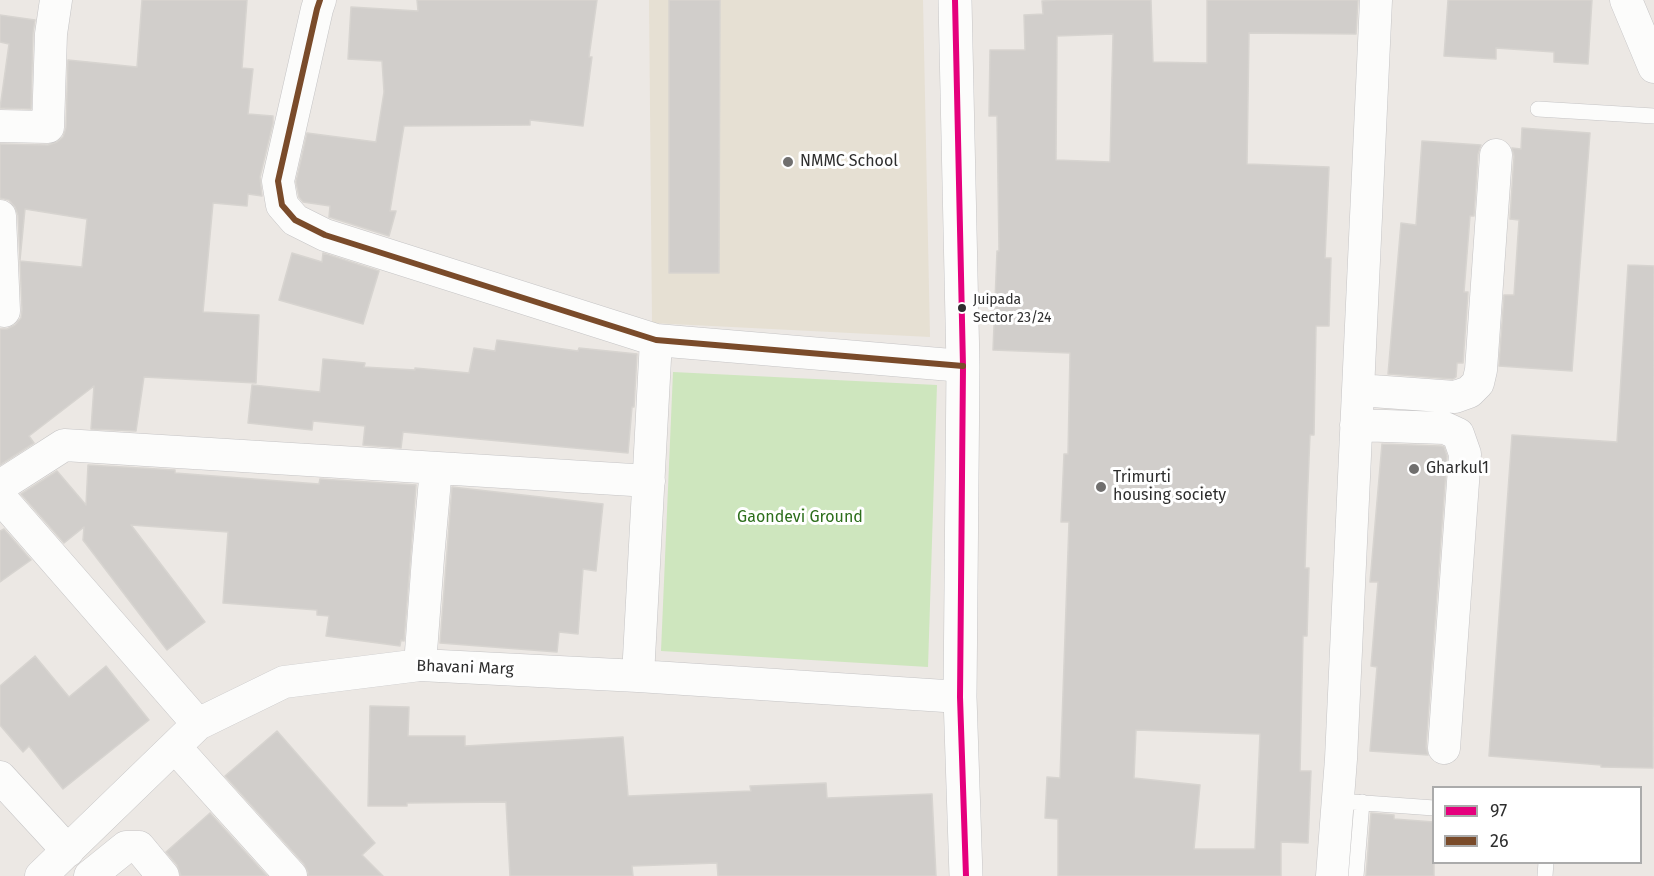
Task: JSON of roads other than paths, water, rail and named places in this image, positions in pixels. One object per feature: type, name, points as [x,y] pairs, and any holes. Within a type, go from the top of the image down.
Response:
[{"type":"main road","points":[[955,0],[963,366],[960,697],[966,876]]},
{"type":"street","points":[[0,126],[48,127],[51,34],[56,0]]},
{"type":"street","points":[[320,0],[316,9],[278,181],[282,205],[295,220],[325,235],[657,340],[963,366]]},
{"type":"street","points":[[1332,876],[1349,801],[1341,759],[1376,0]]},
{"type":"street","points":[[1626,0],[1654,67]]},
{"type":"street","points":[[1358,390],[1455,397],[1469,392],[1478,383],[1481,370],[1496,155]]},
{"type":"street","points":[[0,216],[4,311],[0,310]]},
{"type":"street","points":[[638,676],[657,340]]},
{"type":"street","points":[[1356,425],[1445,428],[1458,434],[1465,454],[1444,748]]},
{"type":"street","points":[[0,486],[64,445],[648,481]]},
{"type":"street","points":[[420,665],[436,468]]},
{"type":"street","points":[[0,497],[198,724]]},
{"type":"street","name":"Bhavani Marg","points":[[41,876],[198,724],[284,682],[420,665],[638,676],[960,697]]},
{"type":"street","points":[[175,747],[291,876]]},
{"type":"street","points":[[0,777],[68,851]]},
{"type":"street","points":[[90,876],[126,847],[139,847],[164,876]]},
{"type":"lane","points":[[1539,109],[1654,116]]},
{"type":"lane","points":[[1356,876],[1349,801],[1432,808]]},
{"type":"place","name":"NMMC School","points":[[788,162]]},
{"type":"place","name":"Juipada Sector 23/24","points":[[962,308]]},
{"type":"place","name":"Gharkul1","points":[[1414,469]]},
{"type":"place","name":"Trimurti housing society","points":[[1101,487]]},
{"type":"park label","name":"Gaondevi Ground","points":[[800,518]]}]
